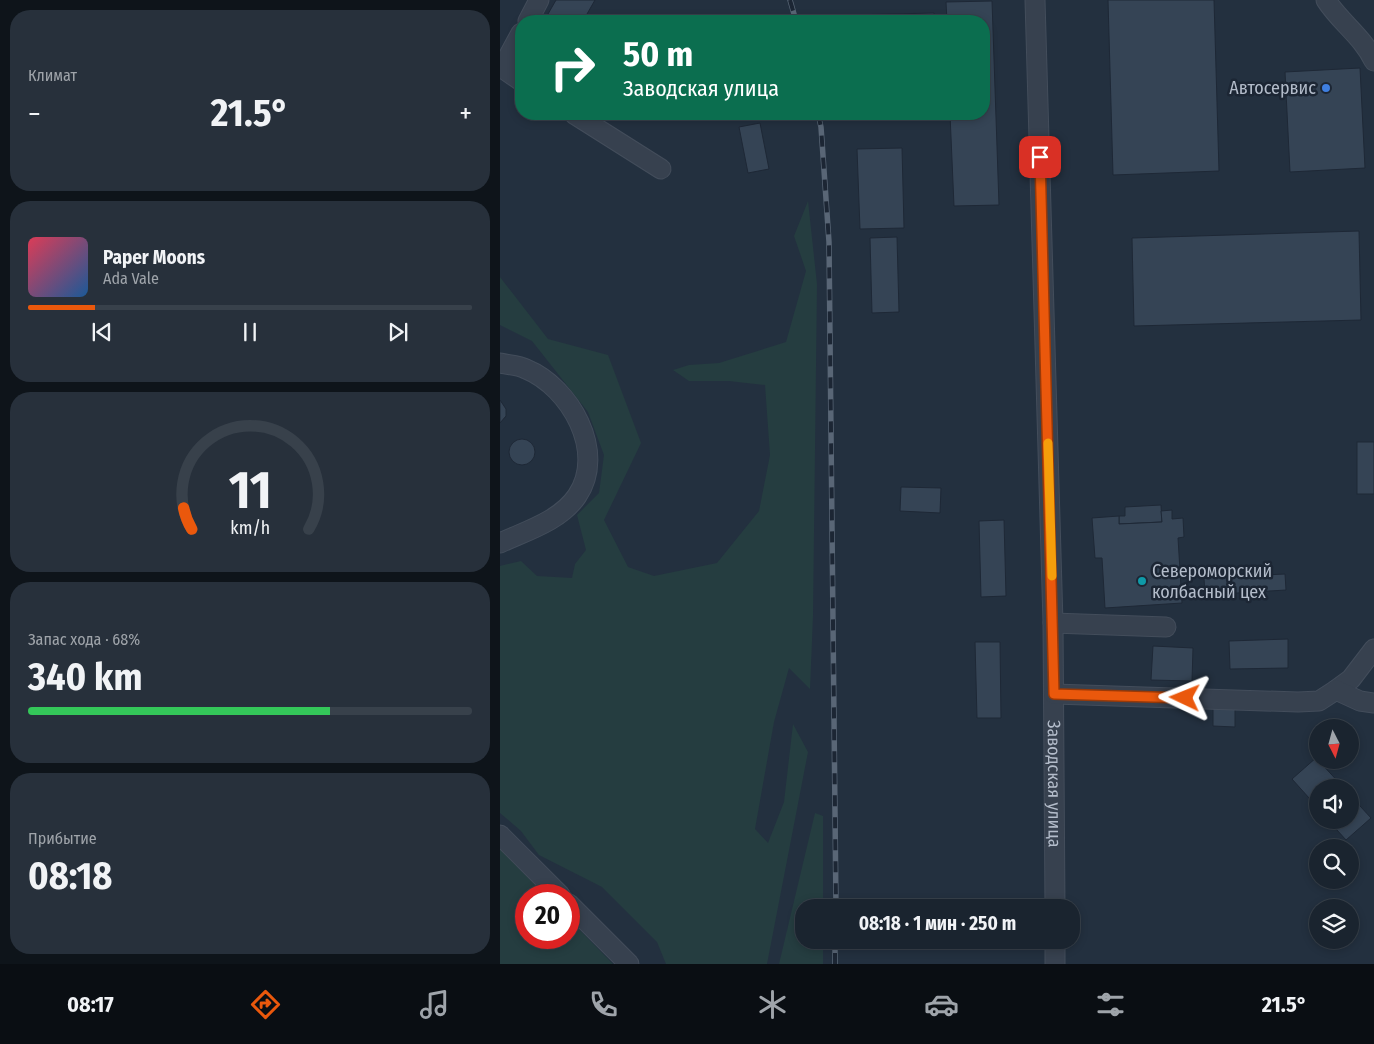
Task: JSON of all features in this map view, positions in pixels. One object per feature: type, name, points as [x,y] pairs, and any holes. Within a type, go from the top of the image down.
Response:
[{"type":"street","points":[[531,15],[539,0]]},
{"type":"street","name":"Заводская улица","points":[[1035,0],[1053,623],[1055,899]]},
{"type":"street","points":[[1326,0],[1333,11],[1368,48],[1374,61]]},
{"type":"street","points":[[515,44],[501,68],[515,76]]},
{"type":"street","points":[[583,120],[661,169]]},
{"type":"street","points":[[500,363],[526,369],[552,386],[576,414],[586,442],[588,468],[577,496],[551,520],[500,543]]},
{"type":"street","points":[[1053,623],[1166,626]]},
{"type":"street","points":[[1054,694],[1298,702],[1319,701],[1351,679],[1374,649]]},
{"type":"street","points":[[1336,690],[1360,701],[1374,703]]},
{"type":"street","points":[[500,836],[549,884]]},
{"type":"street","points":[[580,915],[629,964]]},
{"type":"street","points":[[1055,949],[1055,964]]},
{"type":"green space","points":[[808,201],[817,284],[813,616],[810,689],[789,668],[774,722],[755,829],[768,843],[784,802],[793,724],[808,752],[767,964],[666,964],[657,942],[602,887],[539,855],[521,831],[500,813],[500,566],[521,561],[537,576],[572,578],[575,564],[586,550],[577,515],[599,493],[604,455],[588,412],[532,341],[500,325],[500,277],[548,339],[608,355],[641,443],[604,520],[628,567],[654,576],[717,563],[759,511],[770,455],[765,385],[729,381],[689,381],[673,370],[689,365],[719,363],[786,342],[806,271],[794,236]]},
{"type":"green space","points":[[815,813],[823,816],[823,899],[795,899],[795,949],[823,949],[823,964],[779,964]]},
{"type":"green space","points":[[500,849],[534,884],[515,884],[515,949],[580,949],[580,930],[613,964],[500,964]]},
{"type":"building","points":[[556,0],[595,0],[586,15],[547,15]]},
{"type":"building","points":[[1108,0],[1214,0],[1219,171],[1113,175]]},
{"type":"building","points":[[992,1],[999,205],[954,206],[950,120],[990,120],[990,15],[947,15],[946,2]]},
{"type":"building","points":[[934,13],[934,15],[851,15]]},
{"type":"building","points":[[1360,68],[1365,168],[1290,172],[1285,72]]},
{"type":"building","points":[[760,123],[769,169],[748,173],[739,127]]},
{"type":"building","points":[[902,148],[904,228],[860,229],[857,149]]},
{"type":"building","points":[[1359,231],[1361,320],[1134,326],[1132,238]]},
{"type":"building","points":[[897,237],[899,312],[872,313],[870,238]]},
{"type":"building","points":[[500,400],[506,409],[506,416],[500,423]]},
{"type":"building","points":[[522,439],[531,443],[535,452],[531,461],[522,465],[513,461],[509,452],[513,443]]},
{"type":"building","points":[[1357,442],[1374,442],[1374,494],[1357,494]]},
{"type":"building","points":[[901,487],[941,488],[940,513],[900,511]]},
{"type":"building","points":[[1161,505],[1162,522],[1119,524],[1119,516],[1125,516],[1125,507]]},
{"type":"building","name":"Североморский колбасный цех","points":[[1172,510],[1172,519],[1183,518],[1184,537],[1178,538],[1182,603],[1105,608],[1102,558],[1095,558],[1092,518],[1119,516],[1119,524],[1162,522],[1161,511]]},
{"type":"building","points":[[1004,520],[1006,596],[981,597],[979,521]]},
{"type":"building","points":[[1285,574],[1286,590],[1205,595],[1204,578]]},
{"type":"building","points":[[1288,639],[1288,668],[1230,669],[1229,641]]},
{"type":"building","points":[[975,642],[1000,642],[1001,718],[977,718]]},
{"type":"building","points":[[1153,646],[1193,648],[1192,681],[1151,680]]},
{"type":"building","points":[[1213,707],[1235,707],[1235,727],[1213,726]]},
{"type":"building","points":[[1309,764],[1309,769],[1326,769],[1336,779],[1309,779],[1309,798],[1292,779]]},
{"type":"building","points":[[1359,805],[1371,818],[1359,829]]},
{"type":"building","points":[[1336,829],[1358,829],[1347,839]]},
{"type":"railway","points":[[790,0],[794,15]]},
{"type":"railway","points":[[819,120],[829,242],[836,899]]},
{"type":"railway","points":[[835,949],[835,964]]},
{"type":"slow traffic","points":[[1048,443],[1052,576]]},
{"type":"place","name":"Автосервис","points":[[1326,88]]},
{"type":"place","name":"Североморский колбасный цех","points":[[1142,581]]},
{"type":"route","points":[[1040,157],[1054,694],[1185,698]]}]
